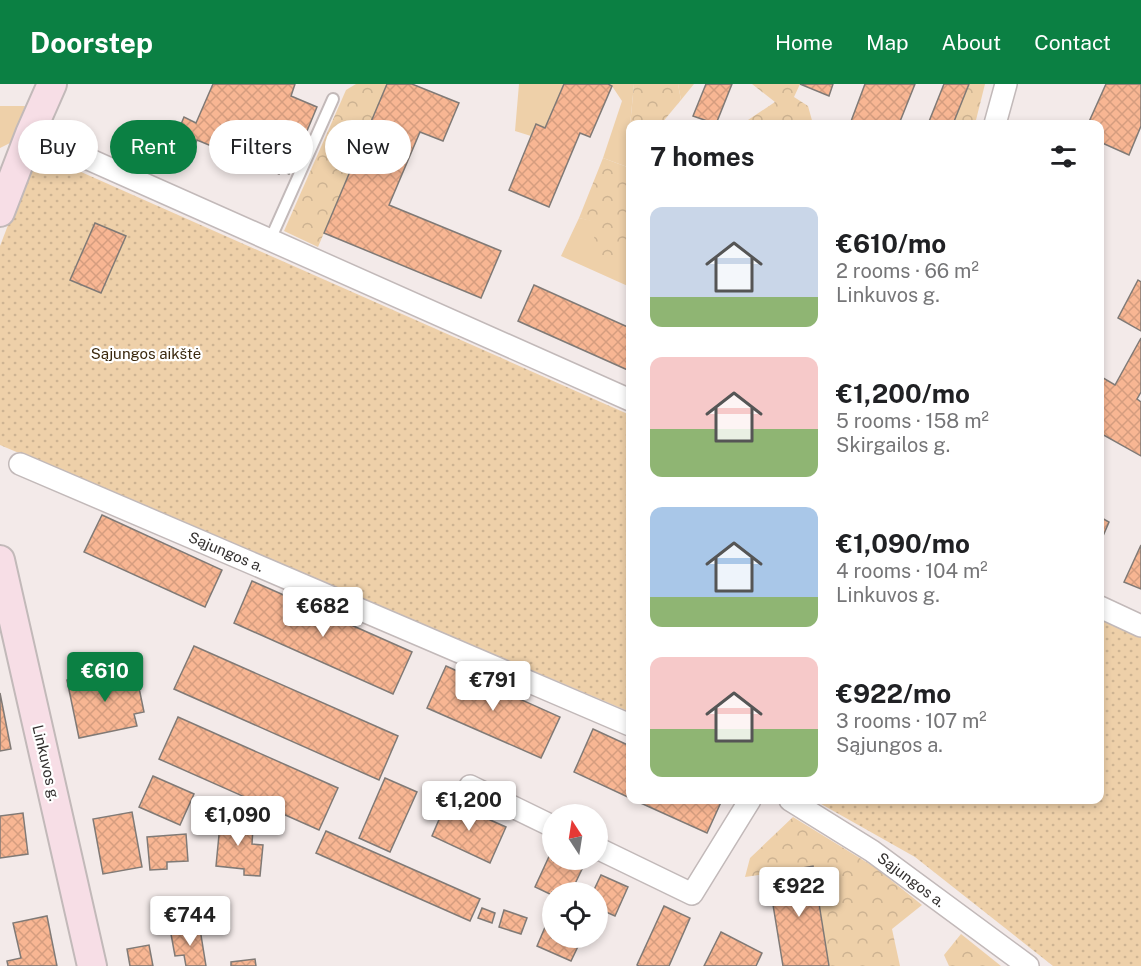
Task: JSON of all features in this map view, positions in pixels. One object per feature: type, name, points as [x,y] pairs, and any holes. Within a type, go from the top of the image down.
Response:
[{"type":"street","points":[[34,120],[52,84]]},
{"type":"street","points":[[996,120],[1006,84]]},
{"type":"street","points":[[0,212],[18,151]]},
{"type":"street","points":[[83,174],[270,240],[626,397]]},
{"type":"street","name":"Sąjungos a.","points":[[20,464],[626,723]]},
{"type":"street","name":"Linkuvos g.","points":[[0,560],[92,966]]},
{"type":"street","points":[[1104,610],[1141,626]]},
{"type":"street","points":[[470,786],[542,821]]},
{"type":"street","points":[[608,853],[692,894],[748,804]]},
{"type":"street","name":"Sąjungos a.","points":[[796,804],[872,851],[1028,966]]},
{"type":"lane","points":[[270,240],[333,99]]},
{"type":"green space","points":[[356,84],[387,84],[372,120],[333,120],[346,90]]},
{"type":"green space","points":[[519,84],[564,84],[545,128],[537,124],[531,136],[515,131]]},
{"type":"green space","points":[[608,84],[634,84],[631,120],[626,120],[626,167],[603,158],[622,101],[612,86]]},
{"type":"green space","points":[[634,84],[678,84],[681,100],[664,120],[630,120]]},
{"type":"green space","points":[[678,84],[694,84],[681,100]]},
{"type":"green space","points":[[752,84],[800,84],[794,97],[808,106],[812,120],[748,120],[775,102]]},
{"type":"green space","points":[[969,84],[985,84],[976,120],[955,120]]},
{"type":"green space","points":[[0,106],[25,106],[18,120],[12,142],[0,148]]},
{"type":"green space","points":[[325,138],[325,174],[349,174],[318,247],[284,231],[309,174],[313,174],[313,165]]},
{"type":"green space","points":[[603,158],[626,167],[626,252],[604,257],[592,246],[598,223],[579,218]]},
{"type":"green space","name":"Sąjungos aikštė","points":[[28,174],[86,174],[626,413],[626,710],[0,445],[0,246]]},
{"type":"green space","points":[[579,218],[598,222],[626,251],[626,285],[561,256]]},
{"type":"green space","points":[[1104,622],[1141,637],[1141,966],[1053,966],[915,857],[821,804],[1104,804]]},
{"type":"green space","points":[[793,817],[876,868],[922,905],[892,929],[900,966],[829,966],[813,867],[745,877],[750,858]]},
{"type":"green space","points":[[961,934],[1001,966],[949,966],[944,955]]},
{"type":"building","points":[[213,84],[295,84],[291,96],[317,107],[312,120],[209,120],[209,145],[197,140],[197,121]]},
{"type":"building","points":[[387,84],[412,84],[459,103],[443,141],[420,132],[411,153],[411,120],[372,120]]},
{"type":"building","points":[[564,84],[608,84],[612,86],[590,137],[580,133],[549,207],[509,190],[536,124],[545,128]]},
{"type":"building","points":[[706,84],[732,84],[718,120],[704,120],[693,116]]},
{"type":"building","points":[[800,84],[833,84],[829,96]]},
{"type":"building","points":[[865,84],[915,84],[901,120],[852,120]]},
{"type":"building","points":[[944,84],[969,84],[955,120],[930,120]]},
{"type":"building","points":[[1106,84],[1141,84],[1141,126],[1129,155],[1104,144],[1104,120],[1090,120]]},
{"type":"building","points":[[349,174],[402,174],[389,205],[501,251],[481,298],[324,233]]},
{"type":"building","points":[[95,223],[126,236],[101,293],[70,280]]},
{"type":"building","points":[[1138,280],[1141,282],[1141,331],[1118,318]]},
{"type":"building","points":[[534,285],[626,326],[626,369],[518,321]]},
{"type":"building","points":[[1141,338],[1141,392],[1137,399],[1141,402],[1141,456],[1104,435],[1104,378],[1115,385]]},
{"type":"building","points":[[102,515],[222,570],[205,607],[84,552]]},
{"type":"building","points":[[1104,519],[1109,522],[1104,534]]},
{"type":"building","points":[[1141,545],[1141,589],[1124,582]]},
{"type":"building","points":[[252,581],[412,652],[393,694],[234,623]]},
{"type":"building","points":[[194,646],[398,736],[379,780],[174,689]]},
{"type":"building","points":[[446,666],[560,717],[541,758],[427,708]]},
{"type":"building","points":[[122,668],[125,681],[137,678],[144,712],[134,714],[137,726],[79,738],[67,680]]},
{"type":"building","points":[[0,693],[11,749],[0,751]]},
{"type":"building","points":[[178,717],[338,788],[319,830],[159,759]]},
{"type":"building","points":[[593,729],[626,744],[626,796],[574,772]]},
{"type":"building","points":[[153,776],[194,794],[180,825],[139,807]]},
{"type":"building","points":[[385,778],[417,792],[390,852],[359,838]]},
{"type":"building","points":[[447,801],[506,827],[490,863],[432,836]]},
{"type":"building","points":[[643,804],[720,804],[707,833]]},
{"type":"building","points":[[132,812],[142,867],[103,874],[93,819]]},
{"type":"building","points":[[23,813],[28,854],[0,858],[0,816]]},
{"type":"building","points":[[221,814],[253,827],[252,844],[263,845],[260,876],[244,875],[244,869],[216,866]]},
{"type":"building","points":[[326,831],[480,899],[470,921],[316,853]]},
{"type":"building","points":[[186,834],[188,861],[167,862],[167,869],[150,870],[147,837]]},
{"type":"building","points":[[813,866],[829,966],[783,966],[768,874]]},
{"type":"building","points":[[543,870],[582,870],[576,882],[542,882],[542,890],[535,887]]},
{"type":"building","points":[[601,875],[628,887],[615,916],[608,913],[608,882],[598,882]]},
{"type":"building","points":[[664,906],[690,918],[669,966],[639,966],[637,965]]},
{"type":"building","points":[[482,908],[495,913],[492,923],[478,918]]},
{"type":"building","points":[[504,910],[527,918],[521,934],[499,927]]},
{"type":"building","points":[[47,916],[57,966],[8,966],[7,961],[21,958],[13,923]]},
{"type":"building","points":[[200,929],[206,966],[186,966],[184,955],[175,956],[171,934]]},
{"type":"building","points":[[721,932],[762,953],[756,966],[704,966]]},
{"type":"building","points":[[542,934],[542,948],[577,948],[571,961],[537,946]]},
{"type":"building","points":[[149,945],[153,966],[130,966],[127,949]]},
{"type":"building","points":[[255,959],[256,966],[231,966],[231,962]]}]
